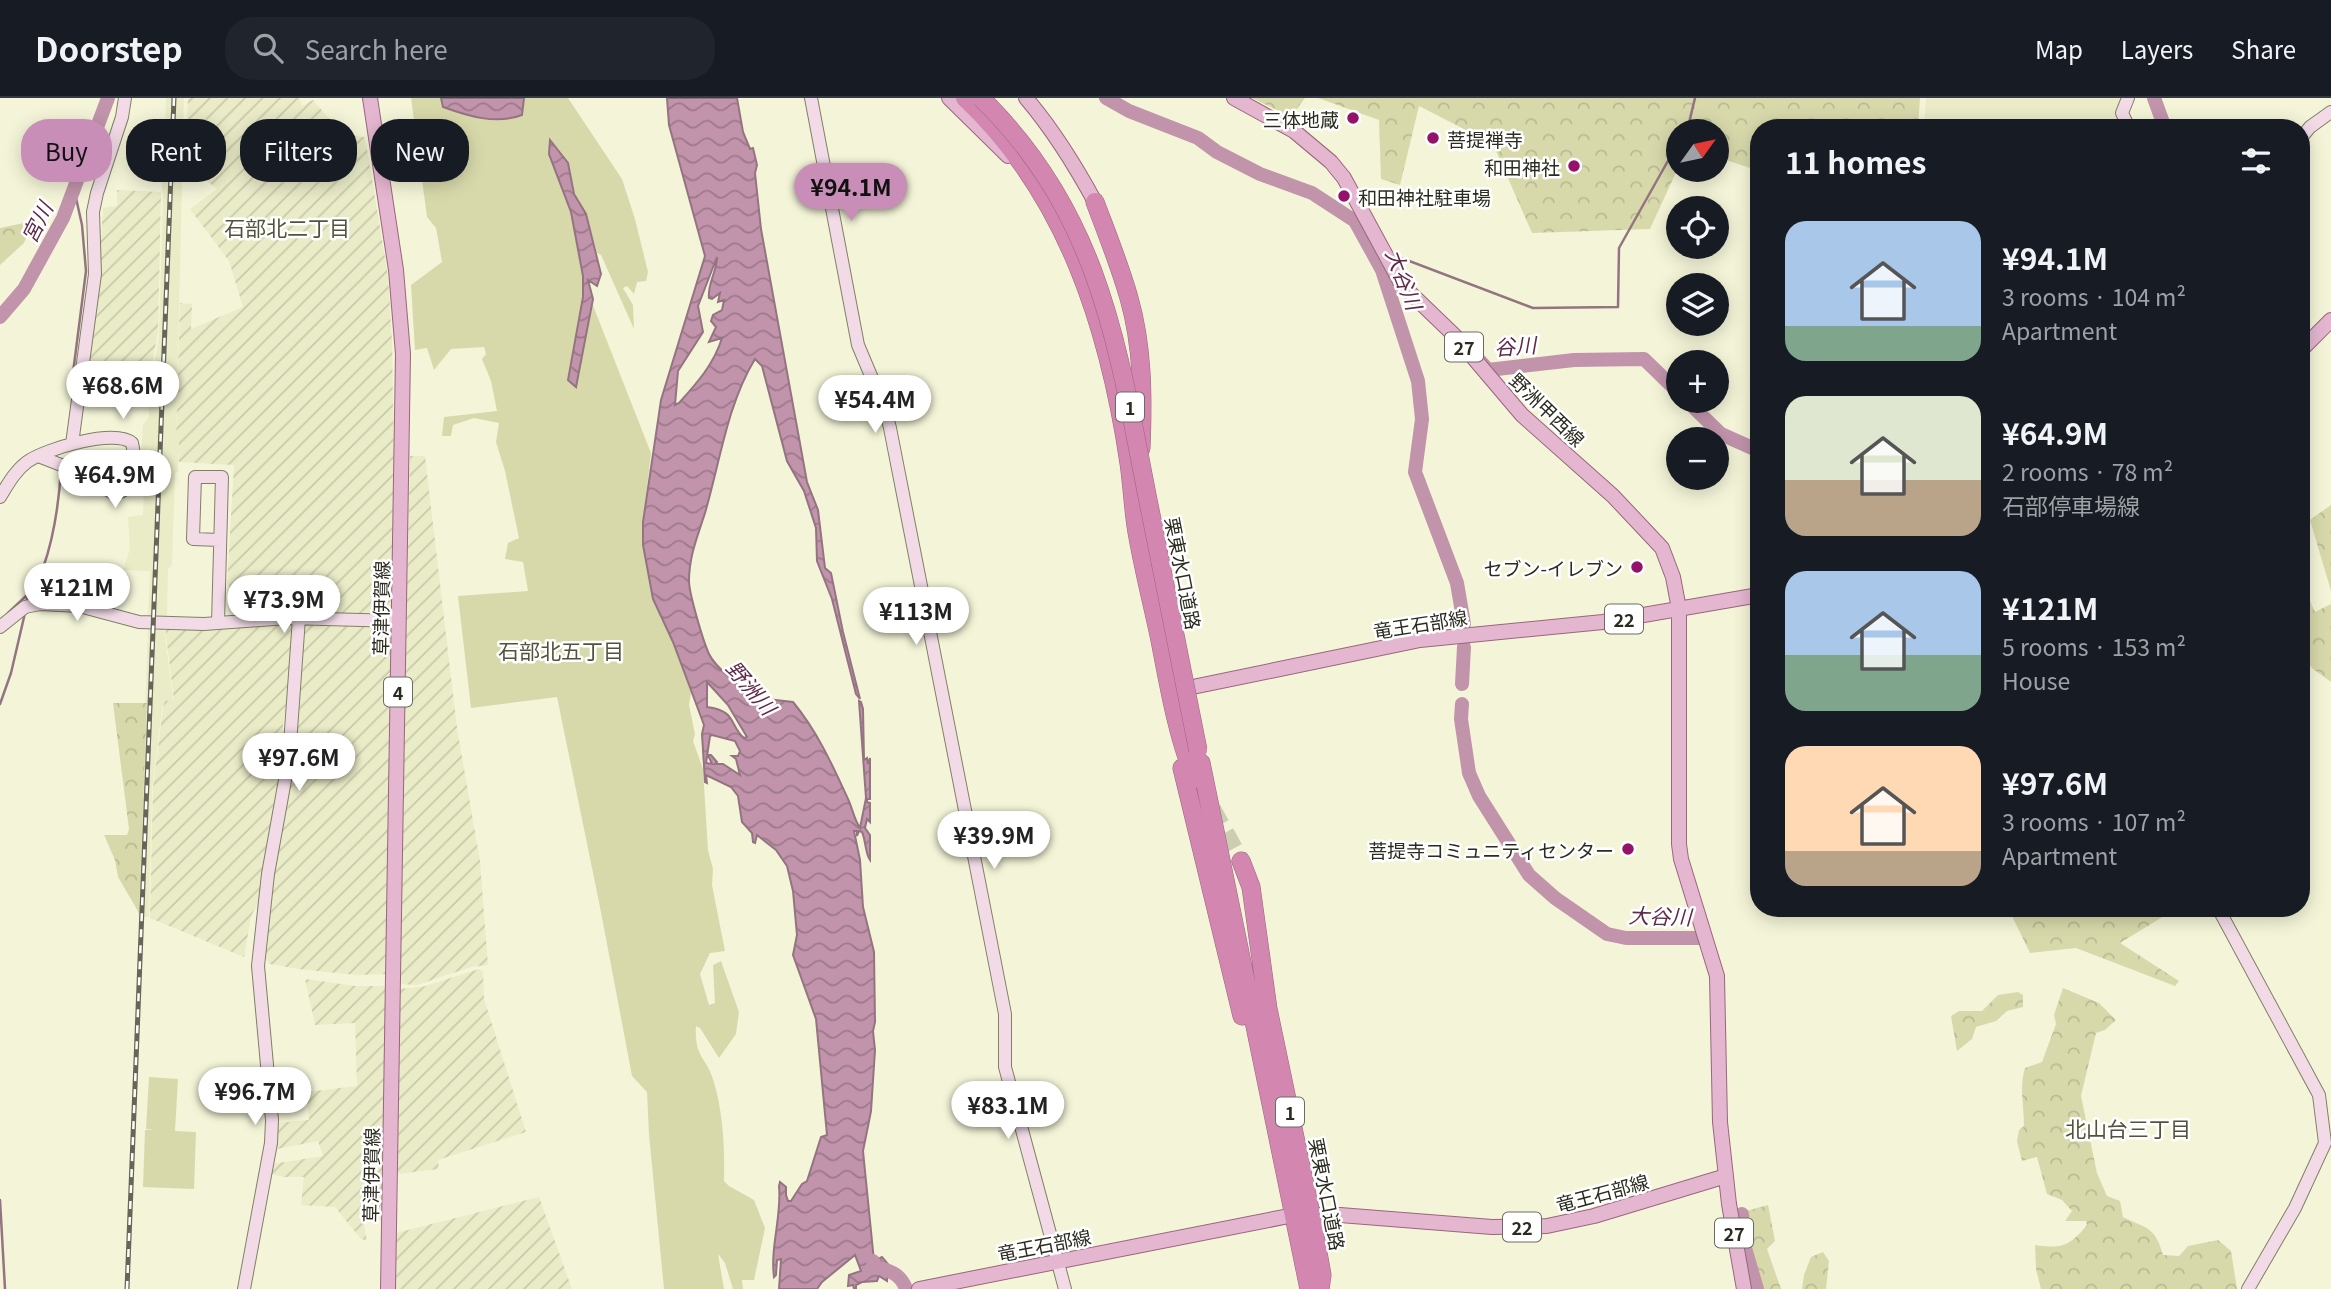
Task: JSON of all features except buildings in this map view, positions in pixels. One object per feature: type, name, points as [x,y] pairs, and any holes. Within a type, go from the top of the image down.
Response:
[{"type":"highway","name":"栗東水口道路","points":[[965,98],[998,129],[1051,208],[1080,268],[1104,341],[1129,462],[1136,527],[1170,692],[1177,749],[1229,971],[1257,1073],[1269,1090]]},
{"type":"highway","name":"栗東水口道路","points":[[981,98],[1039,165],[1076,229],[1092,265],[1112,329],[1269,1090],[1322,1275],[1320,1289]]},
{"type":"highway","name":"1","points":[[1095,202],[1130,300],[1137,336],[1143,401],[1143,553]]},
{"type":"highway","name":"栗東水口道路","points":[[1170,692],[1195,779]]},
{"type":"highway","name":"栗東水口道路","points":[[1241,861],[1251,887],[1268,1009],[1303,1215],[1309,1289]]},
{"type":"main road","name":"草津伊賀線","points":[[369,98],[396,271],[403,354],[388,1289]]},
{"type":"main road","points":[[949,98],[1009,157],[1051,208]]},
{"type":"main road","points":[[1026,98],[1077,167],[1095,202]]},
{"type":"main road","name":"野洲甲西線","points":[[1234,98],[1294,131],[1331,162],[1343,178],[1402,285],[1446,326],[1522,415],[1613,496],[1662,548],[1673,576],[1679,609]]},
{"type":"main road","points":[[2310,341],[2331,320]]},
{"type":"main road","name":"竜王石部線","points":[[1170,692],[1420,640],[1603,622],[1750,597]]},
{"type":"main road","points":[[1679,609],[1679,844],[1681,859],[1717,976],[1720,1122],[1726,1176]]},
{"type":"main road","name":"竜王石部線","points":[[920,1289],[1303,1215],[1404,1219],[1492,1227],[1547,1226],[1594,1216],[1726,1176]]},
{"type":"main road","name":"27","points":[[1726,1176],[1744,1289]]},
{"type":"street","points":[[66,446],[95,274],[93,233],[97,193],[117,135],[125,98]]},
{"type":"street","points":[[811,98],[856,335],[890,428],[1005,1014],[1005,1067],[1065,1289]]},
{"type":"street","points":[[2125,119],[2122,113],[2128,98]]},
{"type":"street","points":[[2310,127],[2331,112]]},
{"type":"street","points":[[0,497],[27,462],[38,456],[66,446],[113,437],[126,438],[134,447],[130,486],[118,494],[108,491],[62,465],[38,456]]},
{"type":"street","points":[[218,623],[222,477],[195,477],[193,539],[220,540]]},
{"type":"street","points":[[0,626],[25,607],[40,604],[79,606],[130,621],[218,623],[299,618],[399,621]]},
{"type":"street","points":[[244,1289],[271,1143],[272,1120],[258,966],[268,874],[289,758],[299,618]]},
{"type":"street","points":[[2223,917],[2319,1095],[2325,1143],[2295,1208],[2248,1289]]},
{"type":"shaded area","points":[[166,98],[184,98],[184,119],[166,119]]},
{"type":"shaded area","points":[[188,98],[299,98],[302,106],[313,100],[329,119],[240,119],[240,182],[357,182],[357,136],[365,137],[388,276],[392,341],[394,455],[391,608],[384,613],[275,613],[249,617],[227,583],[234,465],[179,462],[179,441],[176,438],[180,303],[192,304],[191,329],[243,307],[229,261],[190,209],[217,189],[208,182],[226,182],[226,119],[187,119]]},
{"type":"shaded area","points":[[1926,98],[2125,98],[2120,119],[1925,119]]},
{"type":"shaded area","points":[[161,182],[182,182],[176,438],[179,441],[178,471],[175,474],[167,617],[148,617],[150,571],[123,570],[130,549],[128,517],[143,515],[144,488],[149,487],[151,455],[141,454],[143,425],[149,416],[148,401],[159,336]]},
{"type":"shaded area","points":[[117,190],[161,192],[158,332],[147,390],[136,387],[135,366],[87,372],[99,273],[103,208],[117,206]]},
{"type":"shaded area","points":[[410,456],[425,456],[457,728],[480,861],[488,965],[471,967],[417,985],[398,984]]},
{"type":"shaded area","points":[[307,622],[392,626],[387,974],[356,975],[298,969],[270,964],[264,956],[278,832],[299,711],[304,625]]},
{"type":"shaded area","points":[[291,624],[292,657],[283,725],[283,758],[258,904],[251,916],[244,957],[150,918],[153,787],[164,701],[174,700],[165,628]]},
{"type":"shaded area","points":[[148,627],[164,628],[173,700],[163,701],[152,789],[149,917],[138,917]]},
{"type":"shaded area","points":[[479,969],[483,971],[484,999],[526,1132],[438,1160],[439,1169],[397,1174],[398,989],[422,987]]},
{"type":"shaded area","points":[[305,979],[356,986],[389,986],[385,1220],[363,1220],[367,1241],[360,1238],[335,1207],[301,1205],[304,1177],[272,1174],[272,1164],[323,1156],[318,1141],[277,1149],[278,1123],[309,1120],[306,1092],[357,1086],[355,1023],[315,1025]]},
{"type":"shaded area","points":[[539,1197],[572,1289],[396,1289],[396,1233]]},
{"type":"green space","points":[[411,98],[441,98],[443,108],[472,116],[502,119],[522,115],[524,98],[568,98],[622,179],[635,219],[648,272],[646,281],[637,282],[634,294],[627,286],[623,288],[633,305],[634,329],[601,255],[597,253],[586,214],[574,194],[568,163],[550,141],[549,154],[571,212],[583,276],[583,297],[568,380],[576,386],[592,303],[651,453],[643,522],[647,570],[653,599],[673,642],[691,693],[689,705],[695,734],[693,741],[703,769],[708,850],[713,869],[712,885],[725,951],[710,953],[700,974],[709,1005],[715,1003],[713,965],[721,961],[739,1012],[736,1034],[719,1058],[696,1026],[697,1045],[711,1074],[720,1106],[724,1181],[754,1200],[765,1228],[754,1280],[742,1280],[743,1289],[733,1289],[725,1263],[718,1254],[724,1289],[664,1289],[647,1092],[632,1076],[557,697],[471,708],[458,596],[528,591],[523,562],[505,559],[508,543],[519,538],[496,442],[499,423],[474,418],[453,425],[451,436],[442,436],[444,417],[497,411],[491,381],[482,359],[486,354],[484,347],[451,349],[434,370],[427,348],[415,350],[411,285],[442,262],[436,228],[427,217],[422,182],[469,182],[469,119],[414,119]]},
{"type":"green space","points":[[1252,98],[1305,98],[1291,117]]},
{"type":"green space","points":[[1318,98],[1920,98],[1919,119],[1750,119],[1750,168],[1729,161],[1729,119],[1666,119],[1666,182],[1672,182],[1650,229],[1532,233],[1493,144],[1419,106],[1400,185],[1381,179],[1379,120]]},
{"type":"green space","points":[[33,221],[24,243],[0,265],[0,228]]},
{"type":"green space","points":[[2331,505],[2331,591],[2310,520]]},
{"type":"green space","points":[[2310,601],[2315,612],[2331,604],[2331,682],[2310,666]]},
{"type":"green space","points":[[113,703],[147,703],[139,913],[118,877],[115,860],[104,835],[127,835],[129,829]]},
{"type":"green space","points":[[2012,917],[2162,917],[2120,943],[2179,981],[2175,986],[2076,948],[2030,953]]},
{"type":"green space","points":[[2063,988],[2099,1003],[2116,1020],[2105,1030],[2096,1033],[2081,1096],[2097,1173],[2107,1196],[2120,1201],[2123,1217],[2153,1233],[2163,1255],[2179,1256],[2188,1246],[2218,1240],[2231,1251],[2237,1289],[2041,1289],[2036,1269],[2035,1245],[2052,1247],[2065,1244],[2076,1238],[2087,1225],[2086,1221],[2065,1221],[2072,1211],[2062,1200],[2047,1194],[2037,1157],[2022,1161],[2017,1141],[2019,1130],[2024,1126],[2022,1089],[2025,1068],[2042,1062],[2056,1024],[2054,1015]]},
{"type":"green space","points":[[2018,992],[2023,995],[2023,1007],[2007,1011],[1996,1021],[1976,1027],[1972,1039],[1957,1051],[1951,1016],[1959,1011],[1982,1011],[1998,995]]},
{"type":"green space","points":[[149,1077],[178,1079],[175,1131],[196,1132],[194,1189],[143,1187],[145,1130],[154,1130],[146,1129]]},
{"type":"green space","points":[[1768,1205],[1775,1241],[1767,1249],[1781,1289],[1750,1289],[1735,1214]]},
{"type":"green space","points":[[1823,1252],[1829,1261],[1826,1289],[1802,1289],[1811,1257]]},
{"type":"water","points":[[441,98],[524,98],[522,115],[492,119],[443,107]]},
{"type":"water","points":[[667,98],[737,98],[743,132],[750,149],[753,148],[757,165],[755,173],[761,229],[807,482],[818,510],[825,568],[831,573],[860,699],[856,694],[832,599],[817,561],[816,528],[804,491],[787,461],[762,366],[755,359],[737,395],[694,546],[689,581],[703,639],[713,660],[748,697],[793,702],[824,748],[860,828],[866,798],[859,701],[863,709],[864,760],[867,758],[868,764],[870,758],[870,799],[867,799],[867,802],[870,803],[870,822],[867,819],[865,828],[870,835],[870,860],[862,832],[859,831],[857,836],[857,831],[854,831],[860,860],[863,907],[874,952],[875,1050],[871,1111],[863,1151],[874,1261],[882,1257],[888,1264],[887,1281],[879,1276],[877,1281],[856,1285],[856,1289],[853,1285],[848,1286],[849,1275],[861,1271],[855,1255],[817,1289],[779,1289],[781,1259],[777,1260],[774,1277],[780,1182],[786,1187],[788,1201],[791,1201],[807,1181],[821,1137],[827,1135],[816,1019],[793,955],[797,935],[793,891],[787,866],[776,850],[757,835],[755,843],[753,842],[752,833],[742,822],[738,796],[731,787],[706,775],[707,783],[705,782],[702,734],[704,725],[673,642],[653,599],[643,545],[643,522],[661,400],[705,256],[669,125]],"holes":[[[717,257],[709,298],[712,299],[720,293],[718,302],[724,300],[722,310],[713,315],[711,321],[716,327],[709,342],[722,338],[704,373],[675,405],[678,371],[703,332],[698,306]],[[707,682],[728,705],[747,737],[744,738],[739,733],[728,715],[707,707]],[[710,736],[735,741],[740,751],[738,756],[732,756],[736,759],[740,775],[723,764],[715,764],[717,762],[711,755],[708,755],[712,764],[706,763]]]},
{"type":"water","points":[[550,140],[568,163],[574,194],[586,214],[601,274],[597,286],[588,280],[593,299],[576,387],[568,380],[583,297],[583,276],[571,212],[549,154]]},
{"type":"waterway","name":"宮川","points":[[0,317],[24,289],[63,218],[108,98]]},
{"type":"waterway","name":"大谷川","points":[[1106,98],[1129,111],[1198,138],[1217,152],[1260,174],[1312,193],[1355,221],[1382,270],[1418,381],[1422,419],[1415,472],[1457,583],[1464,624]]},
{"type":"waterway","points":[[1690,119],[1695,98]]},
{"type":"waterway","name":"谷川","points":[[2154,98],[2162,119]]},
{"type":"waterway","points":[[1391,254],[1533,308],[1618,307],[1619,248],[1666,164]]},
{"type":"waterway","points":[[73,373],[86,271],[82,225],[74,189]]},
{"type":"waterway","name":"谷川","points":[[1480,361],[1488,370],[1574,360],[1644,359],[1666,380]]},
{"type":"waterway","name":"谷川","points":[[1699,413],[1721,434],[1750,447]]},
{"type":"waterway","points":[[26,603],[43,568],[50,544],[61,469]]},
{"type":"waterway","points":[[8,613],[26,596]]},
{"type":"waterway","points":[[0,704],[11,673],[25,613]]},
{"type":"waterway","name":"大谷川","points":[[1462,684],[1464,647]]},
{"type":"waterway","name":"大谷川","points":[[1462,704],[1461,719],[1469,773],[1479,796],[1529,875],[1555,898],[1607,934],[1626,938],[1703,938]]},
{"type":"waterway","points":[[0,1200],[5,1289]]},
{"type":"waterway","name":"大谷川","points":[[1742,1214],[1745,1248],[1757,1289]]},
{"type":"waterway","points":[[873,1261],[875,1267],[898,1276],[906,1289]]},
{"type":"tunnel","points":[[1212,809],[1241,861]]},
{"type":"railway","points":[[127,1289],[174,98]]},
{"type":"place","name":"三体地蔵","points":[[1353,118]]},
{"type":"place","name":"菩提禅寺","points":[[1433,138]]},
{"type":"place","name":"和田神社","points":[[1574,166]]},
{"type":"place","name":"和田神社駐車場","points":[[1344,196]]},
{"type":"place","name":"セブン-イレブン","points":[[1637,567]]},
{"type":"place","name":"菩提寺コミュニティセンター","points":[[1628,849]]},
{"type":"district","name":"石部北二丁目","points":[[287,227]]},
{"type":"district","name":"石部北五丁目","points":[[561,650]]},
{"type":"district","name":"北山台三丁目","points":[[2128,1128]]},
{"type":"water label","name":"野洲川","points":[[752,687]]}]
